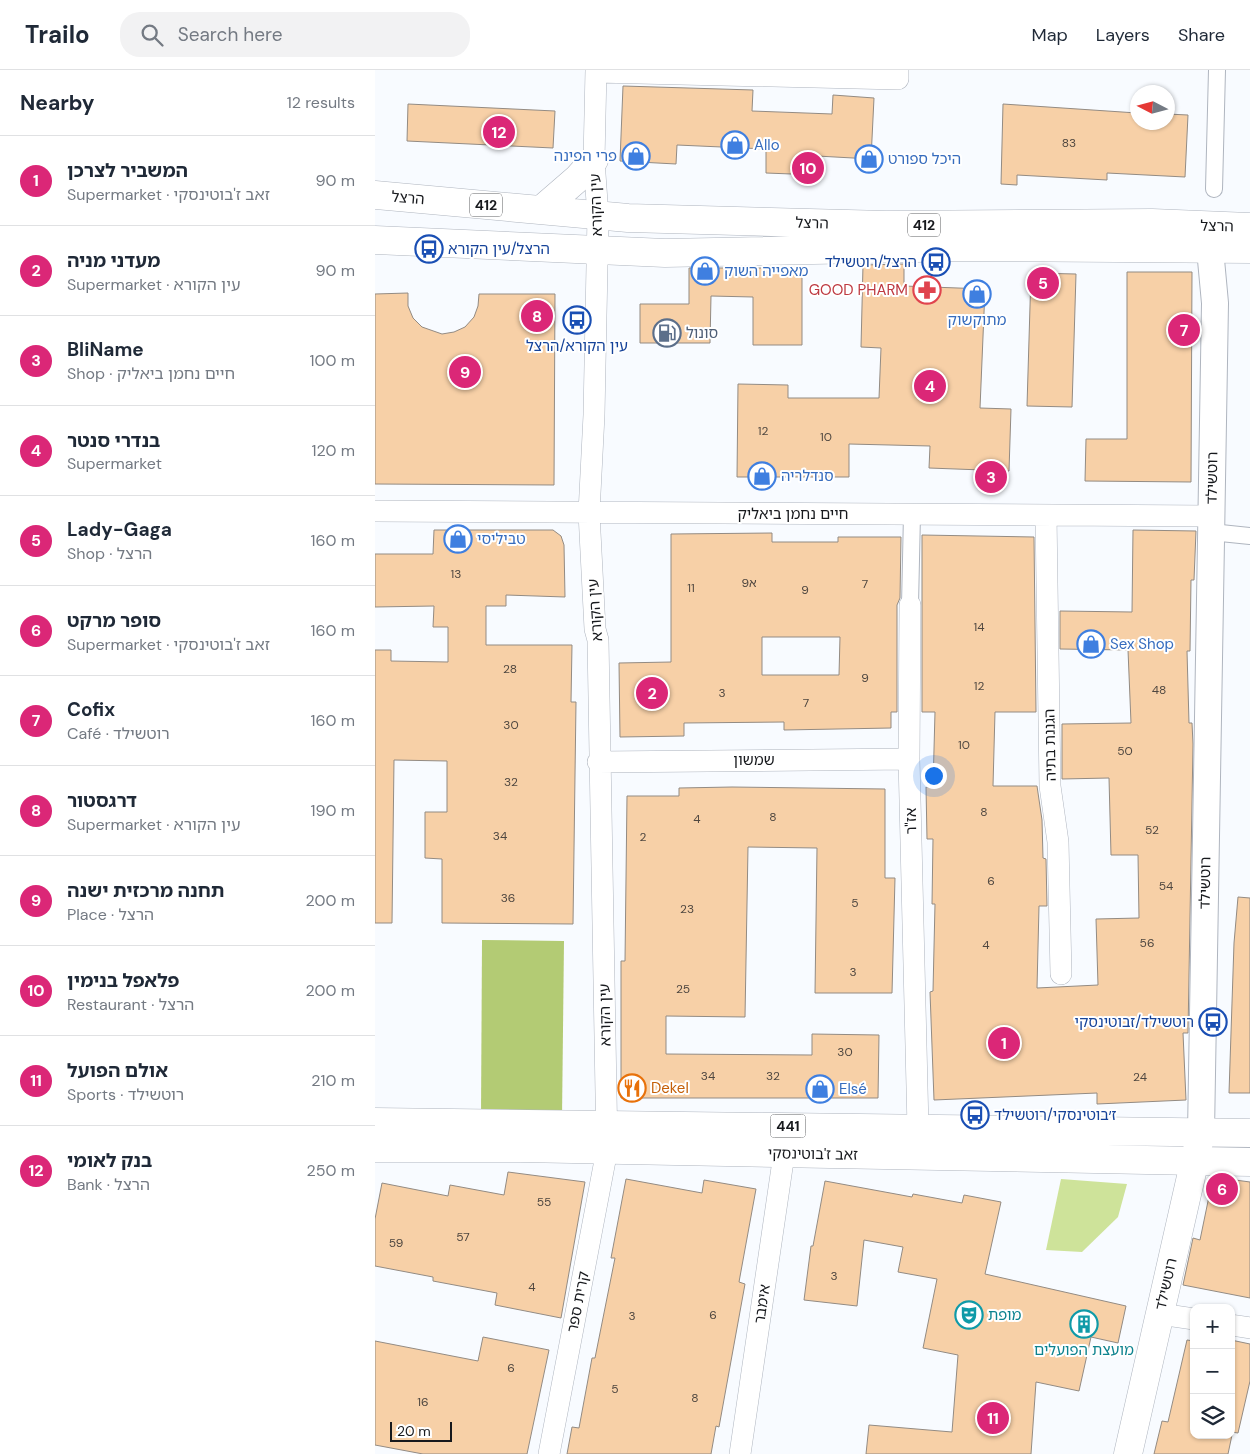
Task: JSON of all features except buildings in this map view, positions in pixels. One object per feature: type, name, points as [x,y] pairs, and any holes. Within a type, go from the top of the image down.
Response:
[{"type":"main road","points":[[541,210],[578,178],[594,160]]},
{"type":"main road","name":"הרצל","points":[[375,196],[598,216],[886,225],[1152,223],[1231,245]]},
{"type":"main road","name":"הרצל","points":[[375,240],[665,253],[967,247],[1231,245]]},
{"type":"main road","name":"זאב ז'בוטינסקי","points":[[375,1122],[607,1137],[784,1154],[1250,1162]]},
{"type":"main road","name":"זאב ז'בוטינסקי","points":[[375,1148],[607,1137],[918,1128],[1250,1133]]},
{"type":"main road","name":"רוטשילד","points":[[1128,1454],[1201,1133]]},
{"type":"street","points":[[1214,189],[1217,70]]},
{"type":"street","points":[[596,71],[898,75]]},
{"type":"street","name":"עין הקורא","points":[[596,71],[594,160],[598,216],[594,415],[589,513],[595,629],[598,640],[607,1137]]},
{"type":"street","name":"רוטשילד","points":[[1201,1133],[1215,303],[1231,245]]},
{"type":"street","name":"חיים נחמן ביאליק","points":[[375,511],[1046,515],[1211,524]]},
{"type":"street","name":"אז\"ר","points":[[911,514],[909,759],[918,1128]]},
{"type":"street","name":"הגננת בתיה","points":[[1046,515],[1050,786],[1058,842],[1061,974]]},
{"type":"street","points":[[1211,524],[1250,536]]},
{"type":"street","name":"שמשון","points":[[599,762],[909,759]]},
{"type":"street","name":"קרית ספר","points":[[549,1454],[607,1137]]},
{"type":"street","name":"אימבר","points":[[740,1454],[784,1154]]},
{"type":"street","points":[[1160,1314],[1190,1318]]},
{"type":"street","points":[[1235,1326],[1250,1328]]},
{"type":"green space","points":[[482,940],[564,941],[562,1118],[481,1115]]},
{"type":"green space","points":[[1061,1179],[1127,1184],[1118,1217],[1082,1252],[1046,1250]]},
{"type":"place","name":"בנק לאומי","points":[[499,132]]},
{"type":"place","name":"Allo","points":[[735,145]]},
{"type":"place","name":"פרי הפינה","points":[[636,156]]},
{"type":"place","name":"היכל ספורט","points":[[869,159]]},
{"type":"place","name":"פלאפל בנימין","points":[[808,168]]},
{"type":"place","name":"הרצל/עין הקורא","points":[[429,249]]},
{"type":"place","name":"הרצל/רוטשילד","points":[[936,262]]},
{"type":"place","name":"מאפייה השוק","points":[[705,271]]},
{"type":"place","name":"Lady-Gaga","points":[[1043,283]]},
{"type":"place","name":"GOOD PHARM","points":[[927,290]]},
{"type":"place","name":"מתוקשוק","points":[[977,294]]},
{"type":"place","name":"דרגסטור","points":[[537,316]]},
{"type":"place","name":"עין הקורא/הרצל","points":[[577,320]]},
{"type":"place","name":"Cofix","points":[[1184,330]]},
{"type":"place","name":"סונול","points":[[667,333]]},
{"type":"place","name":"תחנה מרכזית ישנה","points":[[465,372]]},
{"type":"place","name":"בנדרי סנטר","points":[[930,386]]},
{"type":"place","name":"סנדלריה","points":[[762,476]]},
{"type":"place","name":"BliName","points":[[991,477]]},
{"type":"place","name":"טביליסי","points":[[458,539]]},
{"type":"place","name":"Sex Shop","points":[[1091,644]]},
{"type":"place","name":"מעדני מניה","points":[[652,693]]},
{"type":"place","name":"רוטשילד/זבוטינסקי","points":[[1213,1022]]},
{"type":"place","name":"המשביר לצרכן","points":[[1004,1043]]},
{"type":"place","name":"Dekel","points":[[632,1088]]},
{"type":"place","name":"Elsé","points":[[820,1089]]},
{"type":"place","name":"ז׳בוטינסקי/רוטשילד","points":[[975,1115]]},
{"type":"place","name":"סופר מרקט","points":[[1222,1189]]},
{"type":"place","name":"מופת","points":[[969,1315]]},
{"type":"place","name":"מועצת הפועלים","points":[[1084,1324]]},
{"type":"place","name":"אולם הפועל","points":[[993,1418]]}]
